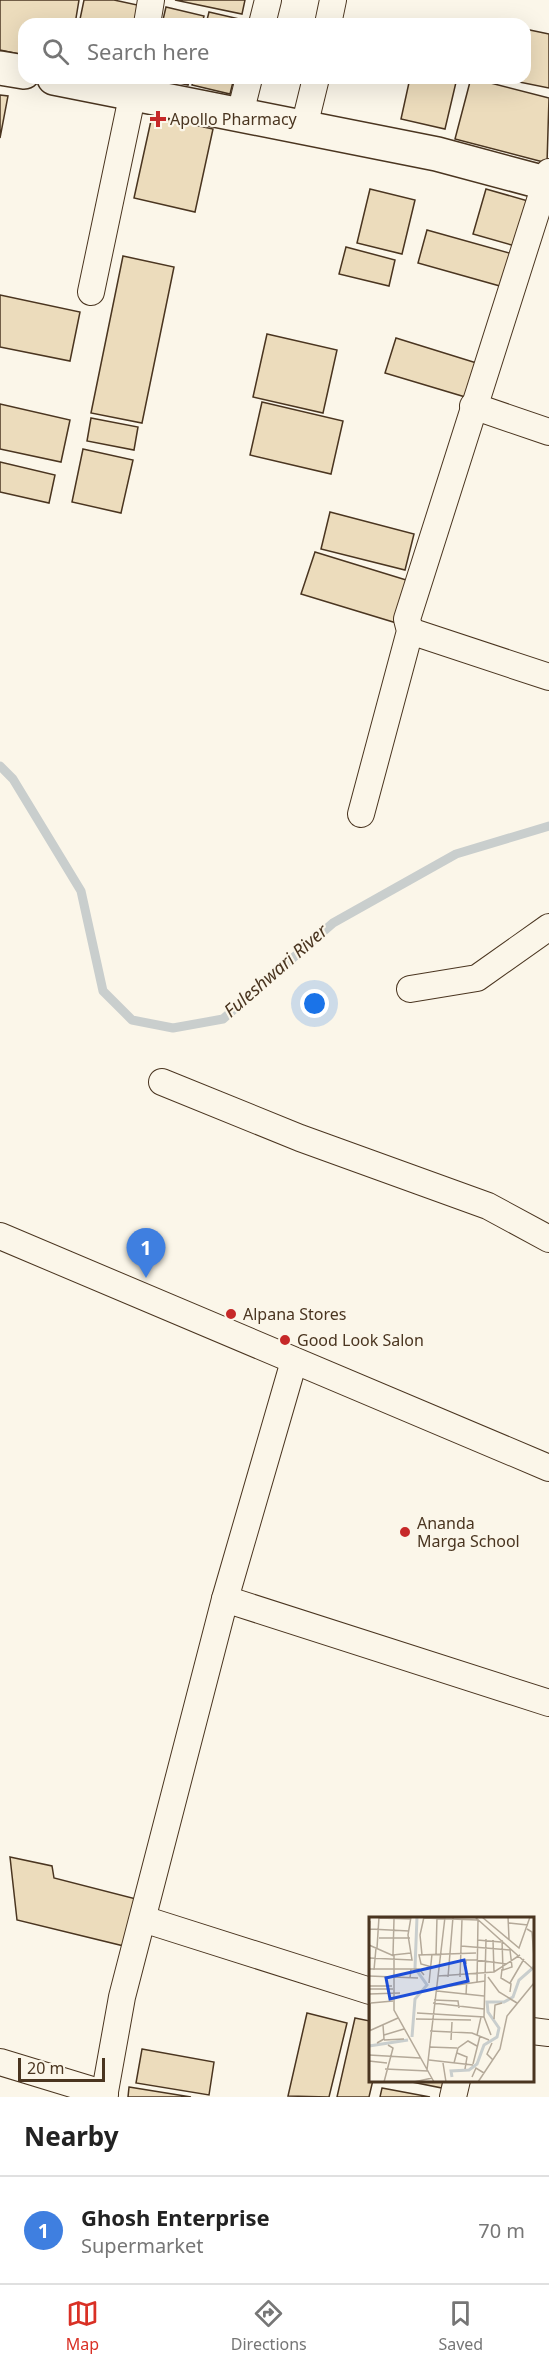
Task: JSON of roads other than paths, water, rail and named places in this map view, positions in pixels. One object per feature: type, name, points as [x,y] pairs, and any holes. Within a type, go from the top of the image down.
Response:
[{"type":"main road","points":[[0,68],[18,71]]},
{"type":"main road","points":[[114,84],[134,86],[240,114],[437,154],[548,180]]},
{"type":"street","points":[[148,18],[151,0]]},
{"type":"street","points":[[264,18],[268,0]]},
{"type":"street","points":[[329,18],[333,0]]},
{"type":"street","points":[[240,114],[248,84]]},
{"type":"street","points":[[304,127],[314,84]]},
{"type":"street","points":[[92,292],[134,86]]},
{"type":"street","points":[[361,814],[410,631],[407,619],[473,406],[548,180]]},
{"type":"street","points":[[473,406],[549,432]]},
{"type":"street","points":[[410,631],[549,677]]},
{"type":"street","points":[[410,989],[477,978],[549,927]]},
{"type":"street","points":[[162,1082],[300,1138],[488,1206],[549,1239]]},
{"type":"street","points":[[0,1236],[549,1468]]},
{"type":"street","points":[[0,2062],[104,2096],[122,1997],[225,1599],[294,1361]]},
{"type":"street","points":[[225,1599],[549,1703]]},
{"type":"street","points":[[143,1919],[369,1991]]},
{"type":"street","points":[[534,2031],[549,2033]]},
{"type":"street","points":[[453,2097],[457,2082]]},
{"type":"waterway","name":"Fuleshwari River","points":[[0,766],[13,779],[81,891],[103,991],[132,1020],[173,1028],[223,1019],[333,923],[456,854],[549,826]]},
{"type":"place","name":"Apollo Pharmacy","points":[[158,119]]},
{"type":"place","name":"Ghosh Enterprise","points":[[146,1278]]},
{"type":"place","name":"Alpana Stores","points":[[231,1314]]},
{"type":"place","name":"Good Look Salon","points":[[285,1340]]},
{"type":"place","name":"Ananda Marga School","points":[[405,1532]]}]
